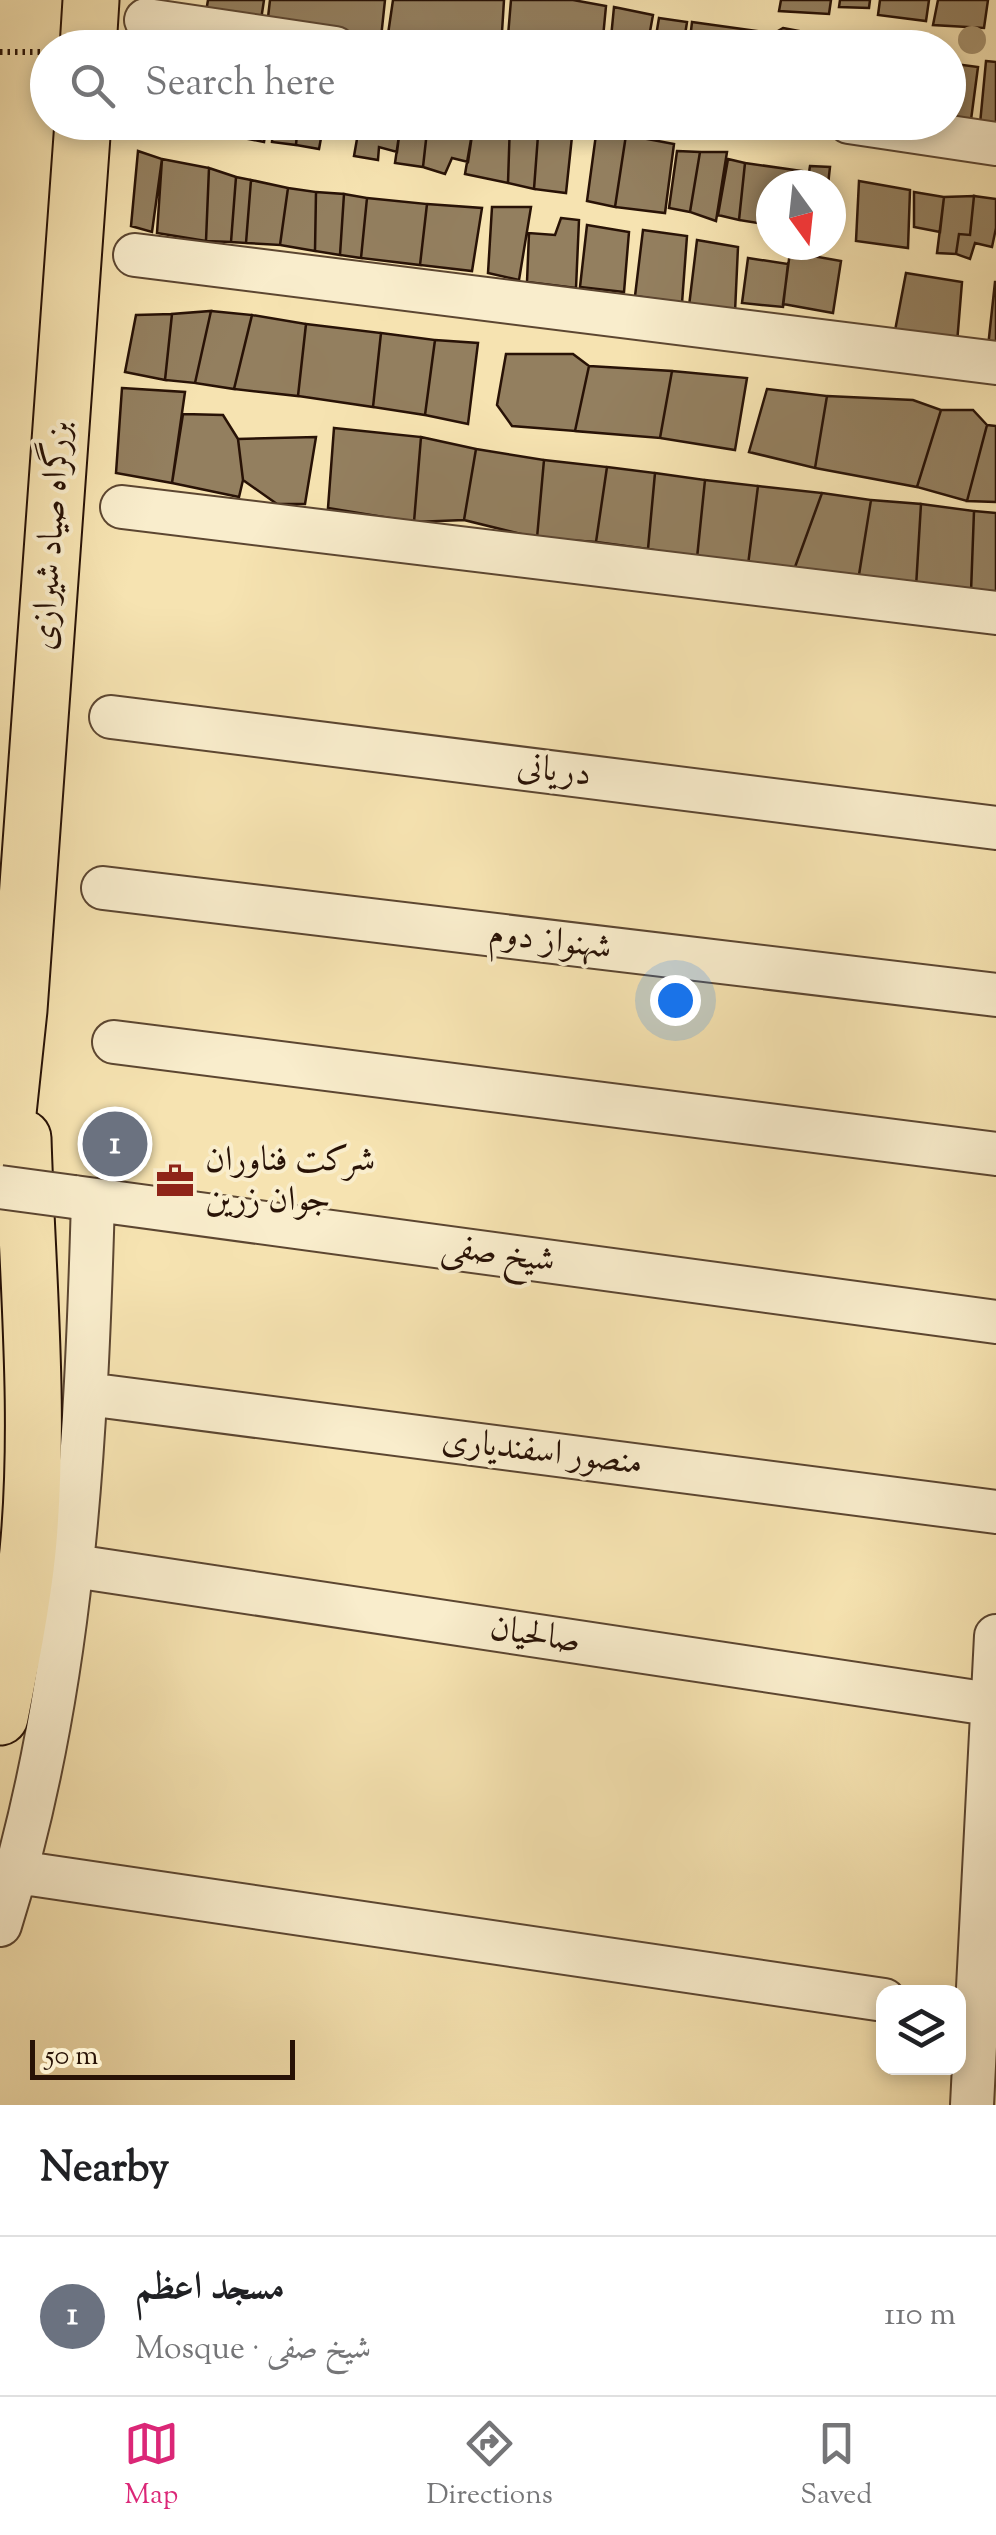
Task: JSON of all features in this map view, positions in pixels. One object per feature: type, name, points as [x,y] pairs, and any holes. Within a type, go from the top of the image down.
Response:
[{"type":"main road","points":[[90,30],[92,0]]},
{"type":"main road","name":"بزرگراه صیاد شیرازی","points":[[0,1187],[19,1010],[81,140]]},
{"type":"main road","points":[[0,1717],[19,1622],[28,1548],[32,1425],[19,1010]]},
{"type":"street","points":[[146,20],[214,30]]},
{"type":"street","points":[[966,140],[996,144]]},
{"type":"street","points":[[135,255],[996,363]]},
{"type":"street","points":[[122,507],[996,614]]},
{"type":"street","name":"دریانی","points":[[112,716],[996,828]]},
{"type":"street","name":"شهنواز دوم","points":[[103,888],[996,995]]},
{"type":"street","points":[[114,1042],[996,1154]]},
{"type":"street","name":"شیخ صفی","points":[[0,1187],[996,1322]]},
{"type":"street","points":[[0,1924],[17,1872],[64,1642],[74,1566],[88,1394],[83,1199]]},
{"type":"street","name":"منصور اسفندیاری","points":[[88,1394],[996,1512]]},
{"type":"street","name":"صالحیان","points":[[74,1566],[994,1705]]},
{"type":"street","points":[[972,2105],[996,1636]]},
{"type":"street","points":[[17,1872],[876,1999]]},
{"type":"path","points":[[0,52],[30,52]]},
{"type":"building","points":[[208,0],[264,0],[261,20],[206,12]]},
{"type":"building","points":[[270,0],[385,0],[382,30],[267,26]]},
{"type":"building","points":[[393,0],[504,0],[502,30],[389,30]]},
{"type":"building","points":[[511,0],[573,0],[606,6],[604,30],[508,30]]},
{"type":"building","points":[[781,0],[831,0],[829,14],[779,11]]},
{"type":"building","points":[[840,0],[870,0],[869,8],[839,7]]},
{"type":"building","points":[[880,0],[929,0],[926,21],[878,15]]},
{"type":"building","points":[[938,0],[988,0],[984,28],[933,25]]},
{"type":"building","points":[[614,7],[653,15],[650,30],[612,30]]},
{"type":"building","points":[[659,18],[687,22],[686,30],[657,30]]},
{"type":"building","points":[[692,22],[750,30],[691,30]]},
{"type":"building","points":[[986,61],[996,62],[996,126],[980,124]]},
{"type":"building","points":[[966,65],[978,67],[971,120],[966,120]]},
{"type":"building","points":[[272,140],[296,140],[296,145]]},
{"type":"building","points":[[296,140],[321,140],[319,149],[296,145]]},
{"type":"building","points":[[357,140],[399,140],[397,152],[379,147],[378,160],[354,156]]},
{"type":"building","points":[[398,140],[426,140],[423,167],[395,163]]},
{"type":"building","points":[[426,140],[471,140],[468,162],[452,158],[445,174],[423,167]]},
{"type":"building","points":[[471,140],[509,140],[508,183],[465,174]]},
{"type":"building","points":[[509,140],[538,140],[534,189],[508,183]]},
{"type":"building","points":[[538,140],[572,140],[566,193],[534,189]]},
{"type":"building","points":[[595,140],[625,140],[615,207],[587,201]]},
{"type":"building","points":[[625,140],[674,144],[665,213],[615,207]]},
{"type":"building","points":[[138,151],[162,159],[152,232],[131,226]]},
{"type":"building","points":[[677,151],[700,152],[690,212],[669,208]]},
{"type":"building","points":[[700,152],[727,152],[716,221],[690,212]]},
{"type":"building","points":[[162,159],[209,168],[206,241],[157,233]]},
{"type":"building","points":[[728,159],[745,163],[739,220],[718,215]]},
{"type":"building","points":[[745,163],[795,170],[756,170],[756,223],[739,220]]},
{"type":"building","points":[[810,166],[830,167],[830,170],[809,170]]},
{"type":"building","points":[[209,168],[236,177],[231,242],[206,241]]},
{"type":"building","points":[[236,177],[251,180],[246,243],[231,242]]},
{"type":"building","points":[[251,180],[288,188],[280,245],[246,243]]},
{"type":"building","points":[[859,181],[910,190],[908,248],[856,241]]},
{"type":"building","points":[[288,188],[316,192],[315,251],[280,245]]},
{"type":"building","points":[[316,192],[344,194],[340,255],[315,251]]},
{"type":"building","points":[[914,192],[944,197],[940,232],[914,227]]},
{"type":"building","points":[[344,194],[367,198],[361,258],[340,255]]},
{"type":"building","points":[[974,196],[996,199],[996,228],[992,247],[975,243],[970,259],[956,254],[959,234],[970,235]]},
{"type":"building","points":[[974,196],[970,235],[959,234],[956,254],[937,253],[944,197]]},
{"type":"building","points":[[367,198],[427,204],[420,265],[361,258]]},
{"type":"building","points":[[427,204],[482,208],[472,271],[420,265]]},
{"type":"building","points":[[492,207],[531,207],[519,280],[488,273]]},
{"type":"building","points":[[561,218],[579,220],[576,288],[527,282],[529,233],[555,235]]},
{"type":"building","points":[[587,225],[629,232],[624,292],[580,287]]},
{"type":"building","points":[[643,230],[687,236],[682,303],[635,296]]},
{"type":"building","points":[[697,240],[738,247],[735,312],[689,306]]},
{"type":"building","points":[[748,258],[788,264],[783,307],[742,303]]},
{"type":"building","points":[[789,260],[841,261],[833,313],[783,304]]},
{"type":"building","points":[[906,273],[962,282],[957,343],[894,336]]},
{"type":"building","points":[[995,282],[996,347],[988,347]]},
{"type":"building","points":[[211,311],[252,315],[234,389],[195,383]]},
{"type":"building","points":[[211,311],[195,383],[165,380],[172,314]]},
{"type":"building","points":[[172,314],[165,380],[125,372],[136,315]]},
{"type":"building","points":[[252,315],[306,324],[298,396],[234,389]]},
{"type":"building","points":[[306,324],[381,333],[373,407],[298,396]]},
{"type":"building","points":[[381,333],[435,340],[425,415],[373,407]]},
{"type":"building","points":[[435,340],[478,343],[468,424],[425,415]]},
{"type":"building","points":[[506,354],[573,354],[589,366],[575,431],[512,426],[497,405]]},
{"type":"building","points":[[589,366],[672,371],[660,438],[575,431]]},
{"type":"building","points":[[672,371],[747,378],[735,450],[660,438]]},
{"type":"building","points":[[122,388],[185,392],[172,483],[116,473]]},
{"type":"building","points":[[767,389],[827,396],[815,468],[749,452]]},
{"type":"building","points":[[827,396],[913,400],[941,410],[917,487],[815,468]]},
{"type":"building","points":[[941,410],[973,410],[987,425],[967,501],[917,487]]},
{"type":"building","points":[[183,414],[223,415],[238,439],[243,480],[239,497],[172,483]]},
{"type":"building","points":[[987,425],[996,426],[996,502],[967,501]]},
{"type":"building","points":[[334,428],[421,437],[414,522],[328,508]]},
{"type":"building","points":[[316,437],[305,504],[277,504],[243,480],[238,439]]},
{"type":"building","points":[[421,437],[476,449],[464,520],[414,522]]},
{"type":"building","points":[[476,449],[544,460],[537,538],[464,520]]},
{"type":"building","points":[[544,460],[607,467],[596,542],[537,538]]},
{"type":"building","points":[[607,467],[655,473],[648,549],[596,542]]},
{"type":"building","points":[[655,473],[705,480],[697,558],[648,549]]},
{"type":"building","points":[[705,480],[758,486],[748,565],[697,558]]},
{"type":"building","points":[[758,486],[822,493],[791,578],[748,565]]},
{"type":"building","points":[[822,493],[871,500],[858,581],[791,578]]},
{"type":"building","points":[[871,500],[921,504],[916,587],[858,581]]},
{"type":"building","points":[[921,504],[974,511],[971,592],[916,587]]},
{"type":"building","points":[[974,511],[996,513],[996,596],[971,592]]},
{"type":"place","name":"مسجد اعظم","points":[[115,1144]]},
{"type":"place","name":"شرکت فناوران جوان زرین","points":[[175,1181]]}]
